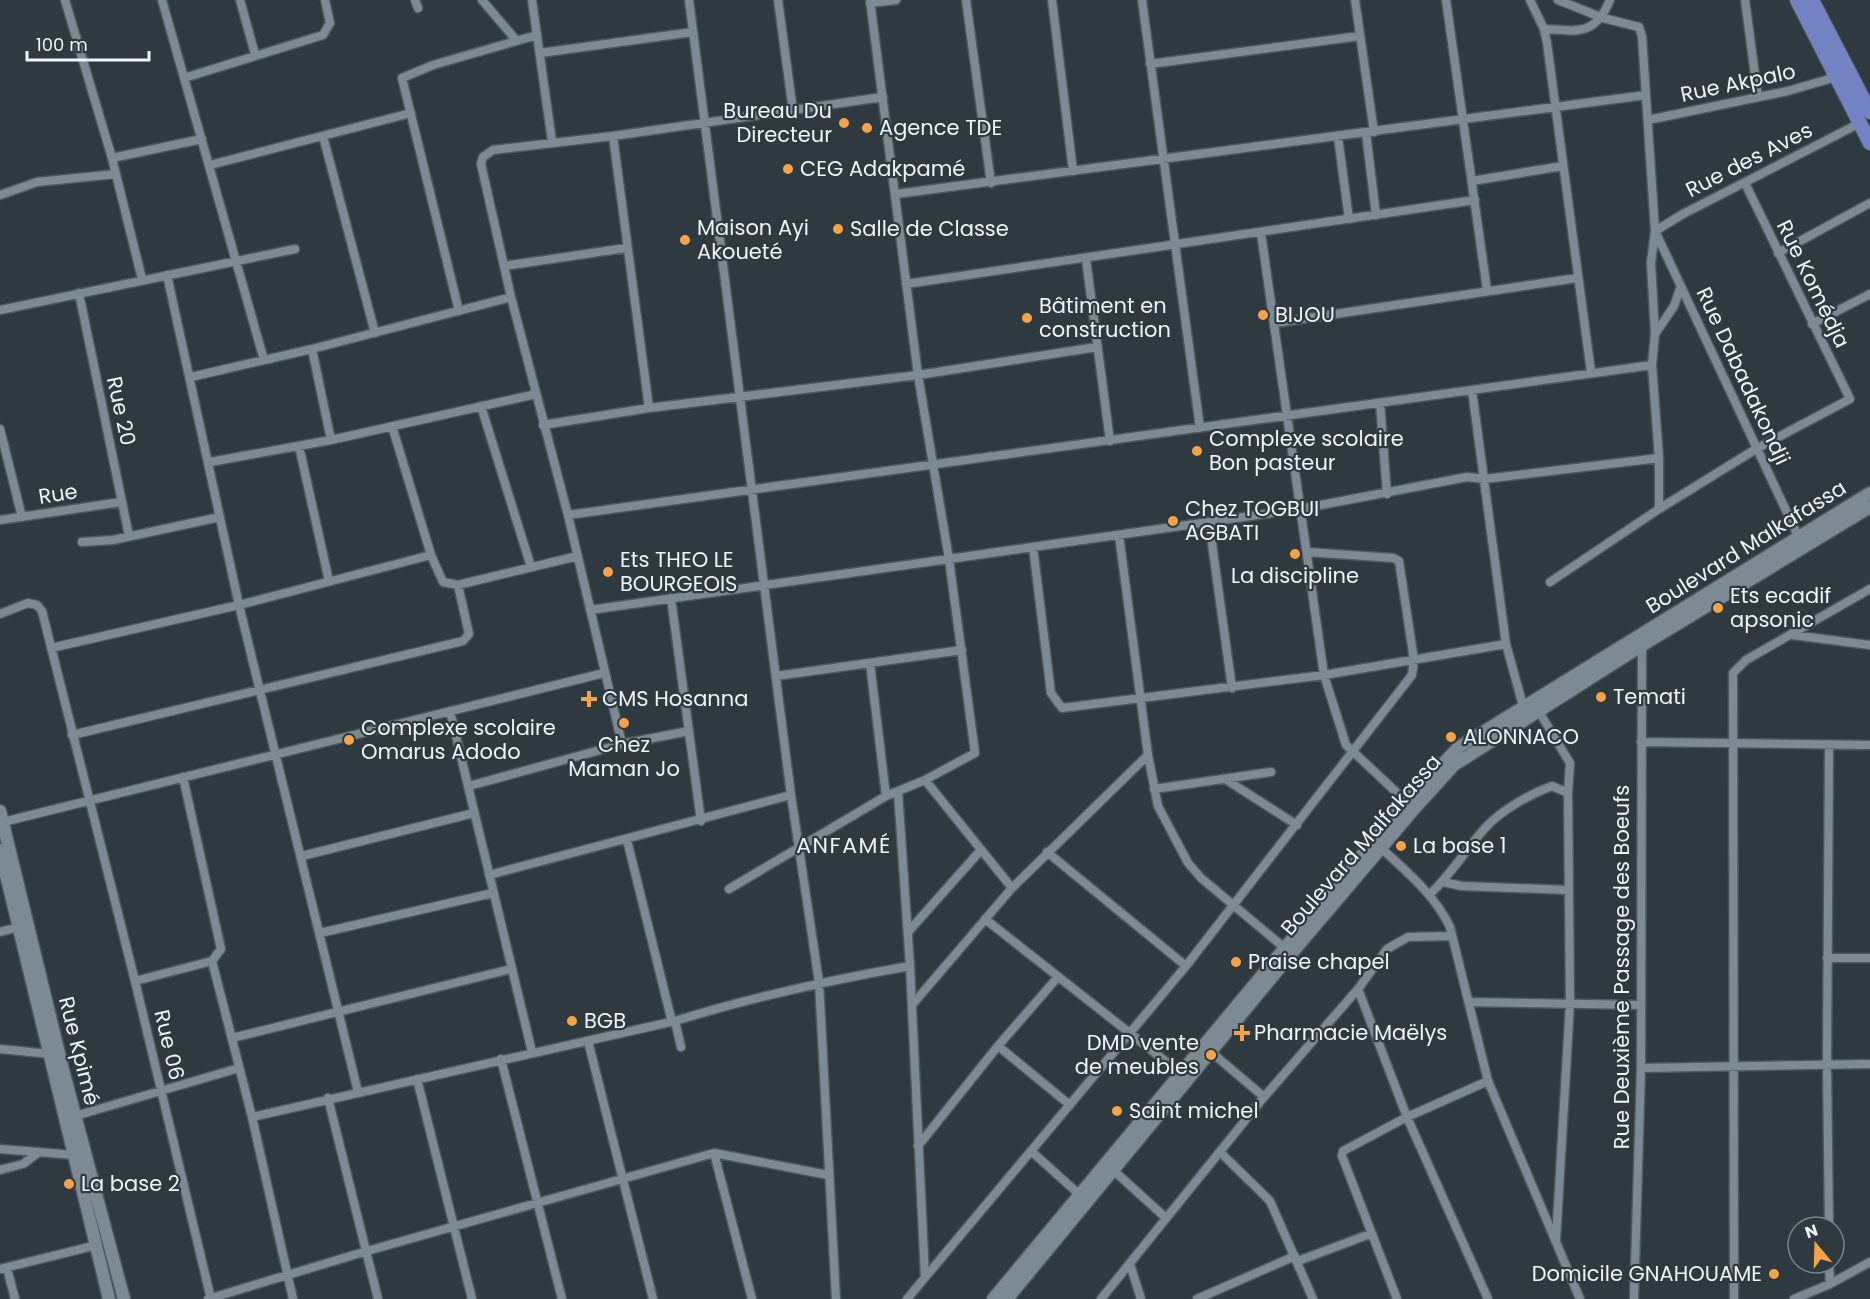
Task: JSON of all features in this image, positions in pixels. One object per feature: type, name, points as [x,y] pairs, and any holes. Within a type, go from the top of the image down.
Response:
[{"type":"main road","points":[[1797,0],[1836,77],[1865,120],[1870,143]]},
{"type":"main road","points":[[1812,0],[1870,112]]},
{"type":"main road","name":"Boulevard Malkafassa","points":[[1642,640],[1798,536],[1870,494]]},
{"type":"main road","name":"Boulevard Malfakassa","points":[[993,1299],[1080,1195],[1185,1076],[1459,747],[1523,706],[1642,640],[1870,507]]},
{"type":"main road","name":"Boulevard Malfakassa","points":[[1007,1299],[1113,1170],[1185,1076],[1211,1052],[1288,951],[1381,848],[1410,805],[1466,756],[1642,640]]},
{"type":"main road","name":"Rue Kpimé","points":[[1,816],[75,1116],[124,1299]]},
{"type":"main road","name":"Rue Kpimé","points":[[0,850],[109,1299]]},
{"type":"street","points":[[65,0],[112,158],[142,279]]},
{"type":"street","points":[[162,0],[264,360]]},
{"type":"street","points":[[240,0],[255,54]]},
{"type":"street","points":[[184,78],[255,54],[323,35],[330,23],[325,0]]},
{"type":"street","points":[[482,0],[516,40]]},
{"type":"street","points":[[532,0],[552,141]]},
{"type":"street","points":[[689,0],[763,585],[819,982],[836,1299]]},
{"type":"street","points":[[778,0],[793,111]]},
{"type":"street","points":[[729,890],[886,796],[925,780],[975,753],[949,559],[918,375],[870,2],[896,0]]},
{"type":"street","points":[[966,0],[991,183]]},
{"type":"street","points":[[1052,0],[1073,171]]},
{"type":"street","points":[[1142,0],[1200,428]]},
{"type":"street","points":[[1355,0],[1370,132],[1376,215]]},
{"type":"street","points":[[1446,0],[1487,290]]},
{"type":"street","points":[[1530,0],[1544,29],[1591,372]]},
{"type":"street","points":[[1558,0],[1603,18],[1632,24],[1639,27],[1642,36],[1655,231],[1651,263],[1655,334],[1652,365],[1659,458],[1659,509]]},
{"type":"street","points":[[1544,29],[1579,31],[1603,18],[1610,0]]},
{"type":"street","points":[[1745,0],[1758,97]]},
{"type":"street","points":[[540,53],[693,32]]},
{"type":"street","points":[[459,311],[403,76],[537,35]]},
{"type":"street","points":[[1150,64],[1360,36]]},
{"type":"street","name":"Rue Akpalo","points":[[1648,120],[1813,85],[1836,77]]},
{"type":"street","points":[[896,194],[1646,95]]},
{"type":"street","points":[[622,744],[568,515],[511,297],[481,164],[483,157],[493,150],[552,141],[613,136],[883,97]]},
{"type":"street","points":[[210,165],[411,113]]},
{"type":"street","name":"Rue des Aves","points":[[1655,231],[1865,120]]},
{"type":"street","points":[[322,136],[375,333]]},
{"type":"street","points":[[613,136],[626,248],[649,408]]},
{"type":"street","points":[[1338,136],[1349,219]]},
{"type":"street","points":[[112,158],[202,139]]},
{"type":"street","points":[[1472,181],[1563,166]]},
{"type":"street","points":[[0,195],[38,182],[116,174]]},
{"type":"street","name":"Rue Komédja","points":[[1745,183],[1850,399],[1756,449]]},
{"type":"street","points":[[906,284],[1475,200]]},
{"type":"street","points":[[1778,253],[1870,203]]},
{"type":"street","name":"Rue Dabadakondji","points":[[1655,231],[1798,536]]},
{"type":"street","points":[[1261,233],[1324,675],[1342,737],[1353,753],[1410,805]]},
{"type":"street","points":[[504,266],[626,248]]},
{"type":"street","points":[[0,310],[295,249]]},
{"type":"street","points":[[1086,259],[1110,441]]},
{"type":"street","points":[[166,275],[210,462],[239,604],[358,1092]]},
{"type":"street","points":[[1275,323],[1577,278]]},
{"type":"street","points":[[1655,334],[1674,306],[1681,285]]},
{"type":"street","name":"Rue 20","points":[[79,293],[129,536]]},
{"type":"street","points":[[1812,324],[1870,294]]},
{"type":"street","points":[[191,377],[312,349],[511,297]]},
{"type":"street","points":[[543,425],[649,408],[918,375],[1097,347]]},
{"type":"street","points":[[312,349],[331,440]]},
{"type":"street","points":[[568,515],[751,492],[933,464],[1652,365]]},
{"type":"street","points":[[1472,390],[1506,644],[1523,706]]},
{"type":"street","points":[[210,462],[331,440],[536,394]]},
{"type":"street","points":[[1380,403],[1387,494]]},
{"type":"street","points":[[481,406],[531,567]]},
{"type":"street","points":[[392,426],[432,555],[443,582],[458,585],[578,556]]},
{"type":"street","points":[[0,429],[22,517]]},
{"type":"street","points":[[298,446],[329,581]]},
{"type":"street","points":[[1550,582],[1659,509],[1756,449]]},
{"type":"street","points":[[590,610],[1300,509],[1467,477],[1485,479],[1659,458]]},
{"type":"street","name":"Rue","points":[[0,520],[121,502]]},
{"type":"street","points":[[82,543],[129,536],[220,517]]},
{"type":"street","points":[[1209,522],[1232,688]]},
{"type":"street","points":[[1119,535],[1148,755],[1154,789],[1163,817],[1188,863],[1201,878],[1236,905],[1288,951]]},
{"type":"street","points":[[1033,547],[1051,693],[1062,708],[1142,700],[1324,675],[1506,644]]},
{"type":"street","points":[[907,1299],[1236,905],[1412,675],[1414,660],[1399,561],[1393,558],[1307,552]]},
{"type":"street","points":[[51,648],[239,604],[432,555]]},
{"type":"street","points":[[72,735],[463,641],[469,634],[458,585]]},
{"type":"street","points":[[1734,1299],[1733,673],[1746,660],[1870,589]]},
{"type":"street","points":[[671,598],[701,821]]},
{"type":"street","name":"Rue 06","points":[[0,614],[28,603],[38,605],[42,611],[135,981],[210,1299]]},
{"type":"street","points":[[1792,635],[1870,645]]},
{"type":"street","name":"Rue Deuxième Passage des Boeufs","points":[[1634,1299],[1641,1068],[1642,640]]},
{"type":"street","points":[[776,676],[962,650]]},
{"type":"street","points":[[870,663],[886,796]]},
{"type":"street","points":[[1,816],[88,800],[604,672]]},
{"type":"street","points":[[1538,710],[1570,764],[1568,793],[1570,1003],[1556,1240]]},
{"type":"street","points":[[450,711],[532,1052]]},
{"type":"street","points":[[469,786],[622,744],[689,731]]},
{"type":"street","points":[[1641,742],[1870,745]]},
{"type":"street","points":[[1829,745],[1827,958],[1829,1215]]},
{"type":"street","points":[[912,1005],[1012,888],[1148,755]]},
{"type":"street","points":[[1154,789],[1271,772]]},
{"type":"street","points":[[135,981],[212,961],[220,952],[221,945],[183,777]]},
{"type":"street","points":[[1225,779],[1297,825]]},
{"type":"street","points":[[925,780],[1012,888]]},
{"type":"street","points":[[1429,895],[1443,882],[1487,826],[1529,796],[1552,786],[1568,793]]},
{"type":"street","points":[[898,792],[910,966],[925,1277]]},
{"type":"street","points":[[489,875],[701,821],[791,795]]},
{"type":"street","points":[[302,856],[474,813]]},
{"type":"street","points":[[627,840],[681,1047]]},
{"type":"street","points":[[1381,848],[1442,911],[1452,936],[1488,1081],[1518,1157],[1580,1299]]},
{"type":"street","points":[[908,932],[980,851]]},
{"type":"street","points":[[1047,852],[1186,966]]},
{"type":"street","points":[[1443,882],[1462,886],[1568,890]]},
{"type":"street","points":[[320,933],[493,893]]},
{"type":"street","points":[[985,919],[1057,978],[1185,1076]]},
{"type":"street","points":[[0,932],[19,927]]},
{"type":"street","points":[[1101,1299],[1264,1097],[1358,989],[1387,949],[1408,937],[1452,936]]},
{"type":"street","points":[[1827,958],[1870,958]]},
{"type":"street","points":[[212,961],[252,1117],[293,1299]]},
{"type":"street","points":[[252,1117],[673,1021],[819,982],[910,966]]},
{"type":"street","points":[[232,1038],[339,1014],[511,969]]},
{"type":"street","points":[[918,1146],[998,1046],[1057,978]]},
{"type":"street","points":[[1358,989],[1407,1117],[1488,1299]]},
{"type":"street","points":[[1469,1002],[1641,1005]]},
{"type":"street","points":[[588,1041],[653,1299]]},
{"type":"street","points":[[998,1046],[1070,1105]]},
{"type":"street","points":[[0,1049],[50,1054]]},
{"type":"street","points":[[1211,1052],[1264,1097]]},
{"type":"street","points":[[501,1059],[562,1299]]},
{"type":"street","points":[[1641,1068],[1870,1064]]},
{"type":"street","points":[[75,1116],[239,1068]]},
{"type":"street","points":[[417,1079],[472,1299]]},
{"type":"street","points":[[1397,1299],[1370,1234],[1342,1156],[1343,1151],[1407,1117],[1488,1081]]},
{"type":"street","points":[[328,1098],[378,1299]]},
{"type":"street","points":[[0,1149],[75,1155]]},
{"type":"street","points":[[1031,1151],[1080,1195]]},
{"type":"street","points":[[0,1170],[23,1164],[39,1152]]},
{"type":"street","points":[[210,1299],[366,1251],[714,1153],[828,1175]]},
{"type":"street","points":[[714,1153],[752,1299]]},
{"type":"street","points":[[1221,1153],[1270,1201],[1312,1299]]},
{"type":"street","points":[[1113,1170],[1165,1217]]},
{"type":"street","points":[[1197,1299],[1296,1259],[1370,1234]]},
{"type":"street","points":[[15,1299],[3,1268],[97,1245]]},
{"type":"street","points":[[1794,1299],[1830,1284],[1870,1262]]},
{"type":"street","points":[[1130,1264],[1141,1299]]},
{"type":"street","points":[[1830,1275],[1830,1284]]},
{"type":"place","name":"Bureau Du Directeur","points":[[844,123]]},
{"type":"place","name":"Agence TDE","points":[[867,128]]},
{"type":"place","name":"CEG Adakpamé","points":[[788,169]]},
{"type":"place","name":"Salle de Classe","points":[[838,229]]},
{"type":"place","name":"Maison Ayi Akoueté","points":[[685,240]]},
{"type":"place","name":"BIJOU","points":[[1263,315]]},
{"type":"place","name":"Bâtiment en construction","points":[[1027,318]]},
{"type":"place","name":"Complexe scolaire Bon pasteur","points":[[1197,451]]},
{"type":"place","name":"Chez TOGBUI AGBATI","points":[[1173,521]]},
{"type":"place","name":"La discipline","points":[[1295,554]]},
{"type":"place","name":"Ets THEO LE BOURGEOIS","points":[[608,572]]},
{"type":"place","name":"Ets ecadif apsonic","points":[[1718,608]]},
{"type":"place","name":"Temati","points":[[1601,697]]},
{"type":"place","name":"CMS Hosanna","points":[[589,699]]},
{"type":"place","name":"Chez Maman Jo","points":[[624,723]]},
{"type":"place","name":"ALONNACO","points":[[1451,737]]},
{"type":"place","name":"Complexe scolaire Omarus Adodo","points":[[349,740]]},
{"type":"place","name":"La base 1","points":[[1401,846]]},
{"type":"place","name":"Praise chapel","points":[[1236,962]]},
{"type":"place","name":"BGB","points":[[572,1021]]},
{"type":"place","name":"Pharmacie Maëlys","points":[[1242,1033]]},
{"type":"place","name":"DMD vente de meubles","points":[[1211,1055]]},
{"type":"place","name":"Saint michel","points":[[1117,1111]]},
{"type":"place","name":"La base 2","points":[[69,1184]]},
{"type":"place","name":"Domicile GNAHOUAME","points":[[1774,1274]]},
{"type":"district","name":"ANFAMÉ","points":[[844,845]]}]
